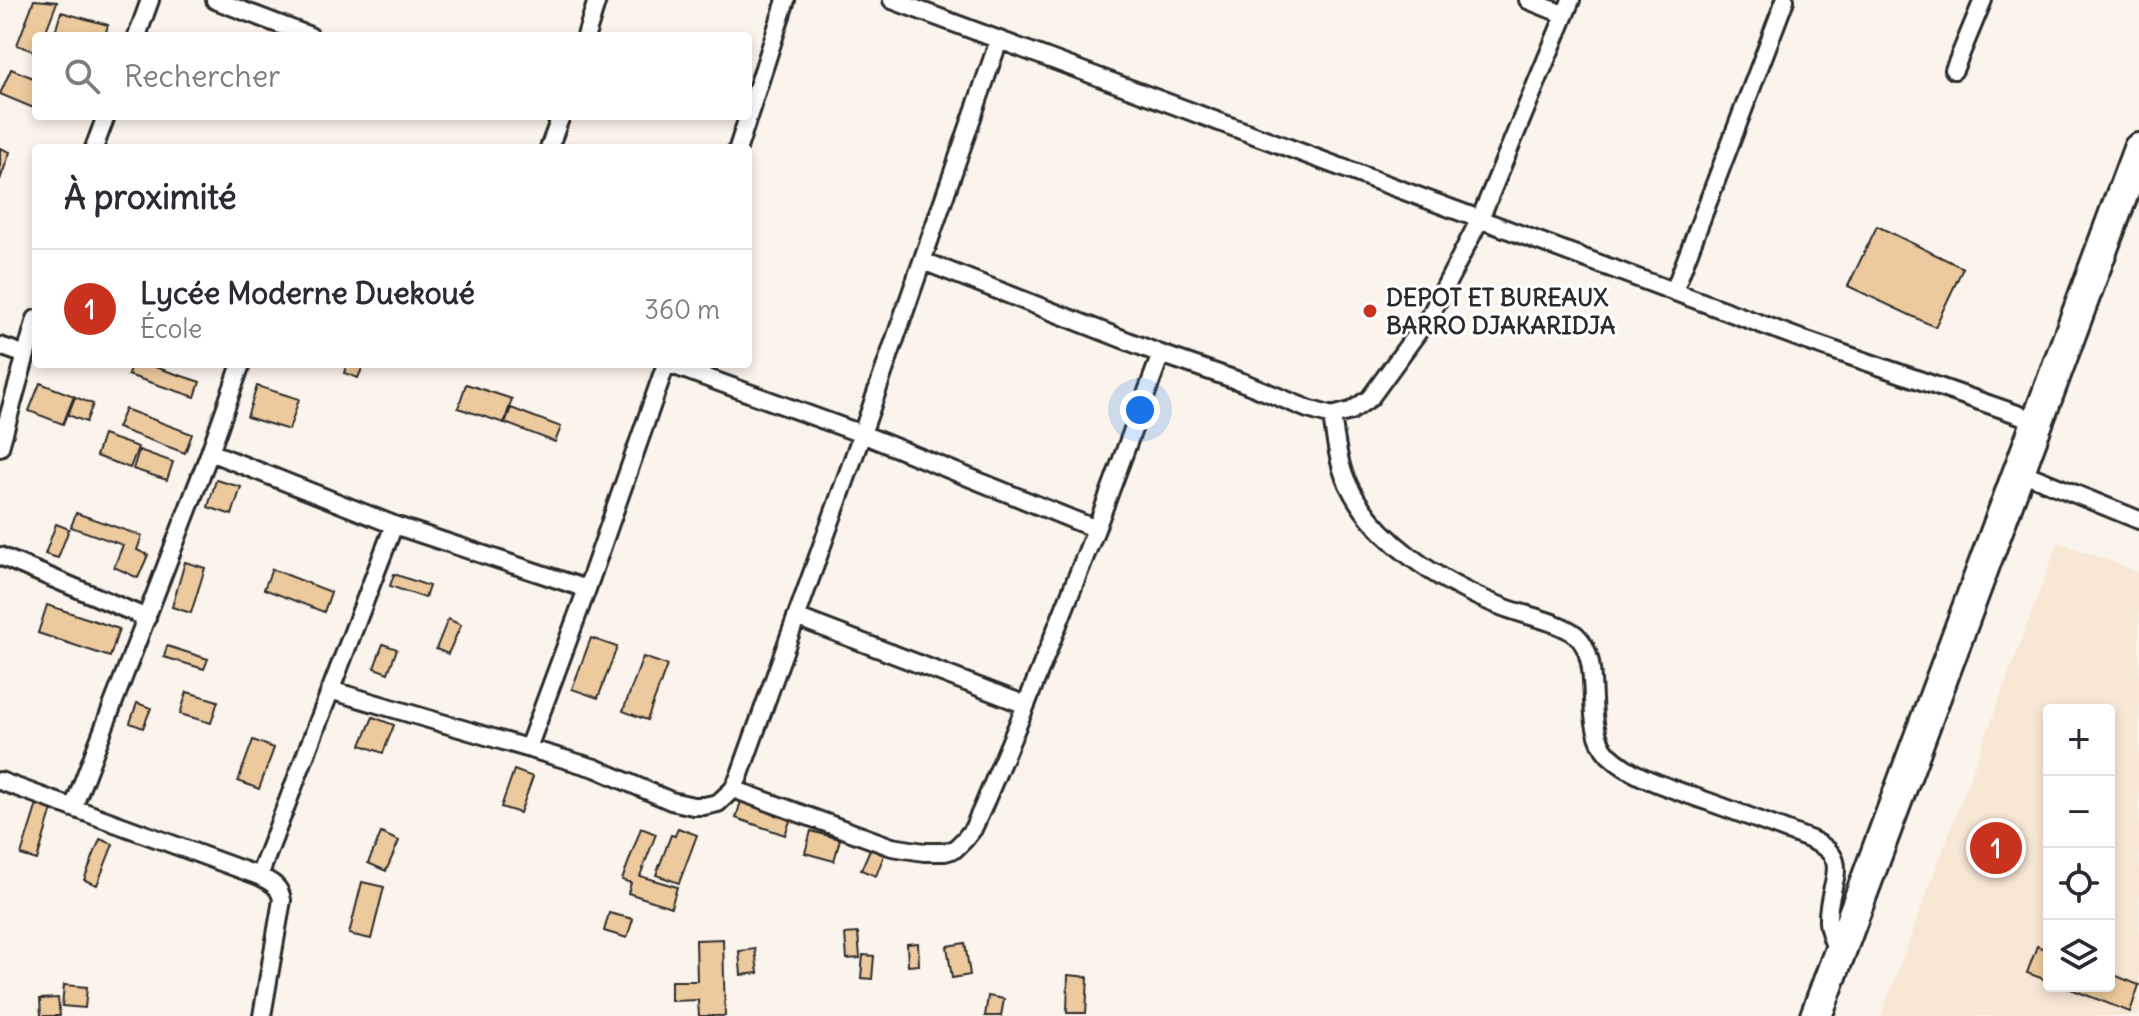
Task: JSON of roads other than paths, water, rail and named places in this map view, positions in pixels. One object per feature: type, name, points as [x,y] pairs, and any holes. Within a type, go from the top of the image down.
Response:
[{"type":"highway","points":[[1816,1016],[2139,149]]},
{"type":"street","points":[[138,32],[150,0]]},
{"type":"street","points":[[215,0],[299,32]]},
{"type":"street","points":[[587,32],[597,0]]},
{"type":"street","points":[[752,105],[786,0]]},
{"type":"street","points":[[892,0],[1804,340],[2037,421]]},
{"type":"street","points":[[923,261],[1308,409],[1332,416],[1351,411],[1370,398],[1431,314],[1480,219],[1568,8],[1528,0]]},
{"type":"street","points":[[1674,291],[1785,0]]},
{"type":"street","points":[[1954,70],[1983,0]]},
{"type":"street","points":[[330,690],[595,768],[671,801],[704,806],[718,803],[733,789],[862,434],[999,40]]},
{"type":"street","points":[[96,144],[104,120]]},
{"type":"street","points":[[550,144],[560,120]]},
{"type":"street","points":[[739,144],[747,120]]},
{"type":"street","points":[[0,447],[32,333]]},
{"type":"street","points":[[0,346],[26,355]]},
{"type":"street","points":[[733,789],[892,847],[924,852],[955,849],[973,829],[1026,705],[1161,354]]},
{"type":"street","points":[[73,808],[240,368]]},
{"type":"street","points":[[528,748],[666,368]]},
{"type":"street","points":[[678,368],[862,434],[1096,529]]},
{"type":"street","points":[[1332,416],[1344,475],[1354,494],[1388,538],[1456,587],[1500,606],[1564,627],[1583,643],[1590,661],[1595,724],[1607,754],[1642,777],[1809,839],[1830,850],[1836,863],[1828,924],[1839,954]]},
{"type":"street","points":[[210,452],[394,525],[587,589]]},
{"type":"street","points":[[2019,471],[2139,520]]},
{"type":"street","points":[[259,876],[394,525]]},
{"type":"street","points":[[0,556],[147,618]]},
{"type":"street","points":[[796,617],[1026,705]]},
{"type":"street","points":[[0,781],[275,884],[282,900],[262,1016]]},
{"type":"place","name":"DEPOT ET BUREAUX BARRO DJAKARIDJA","points":[[1370,311]]},
{"type":"place","name":"Lycée Moderne Duekoué","points":[[1996,848]]}]
